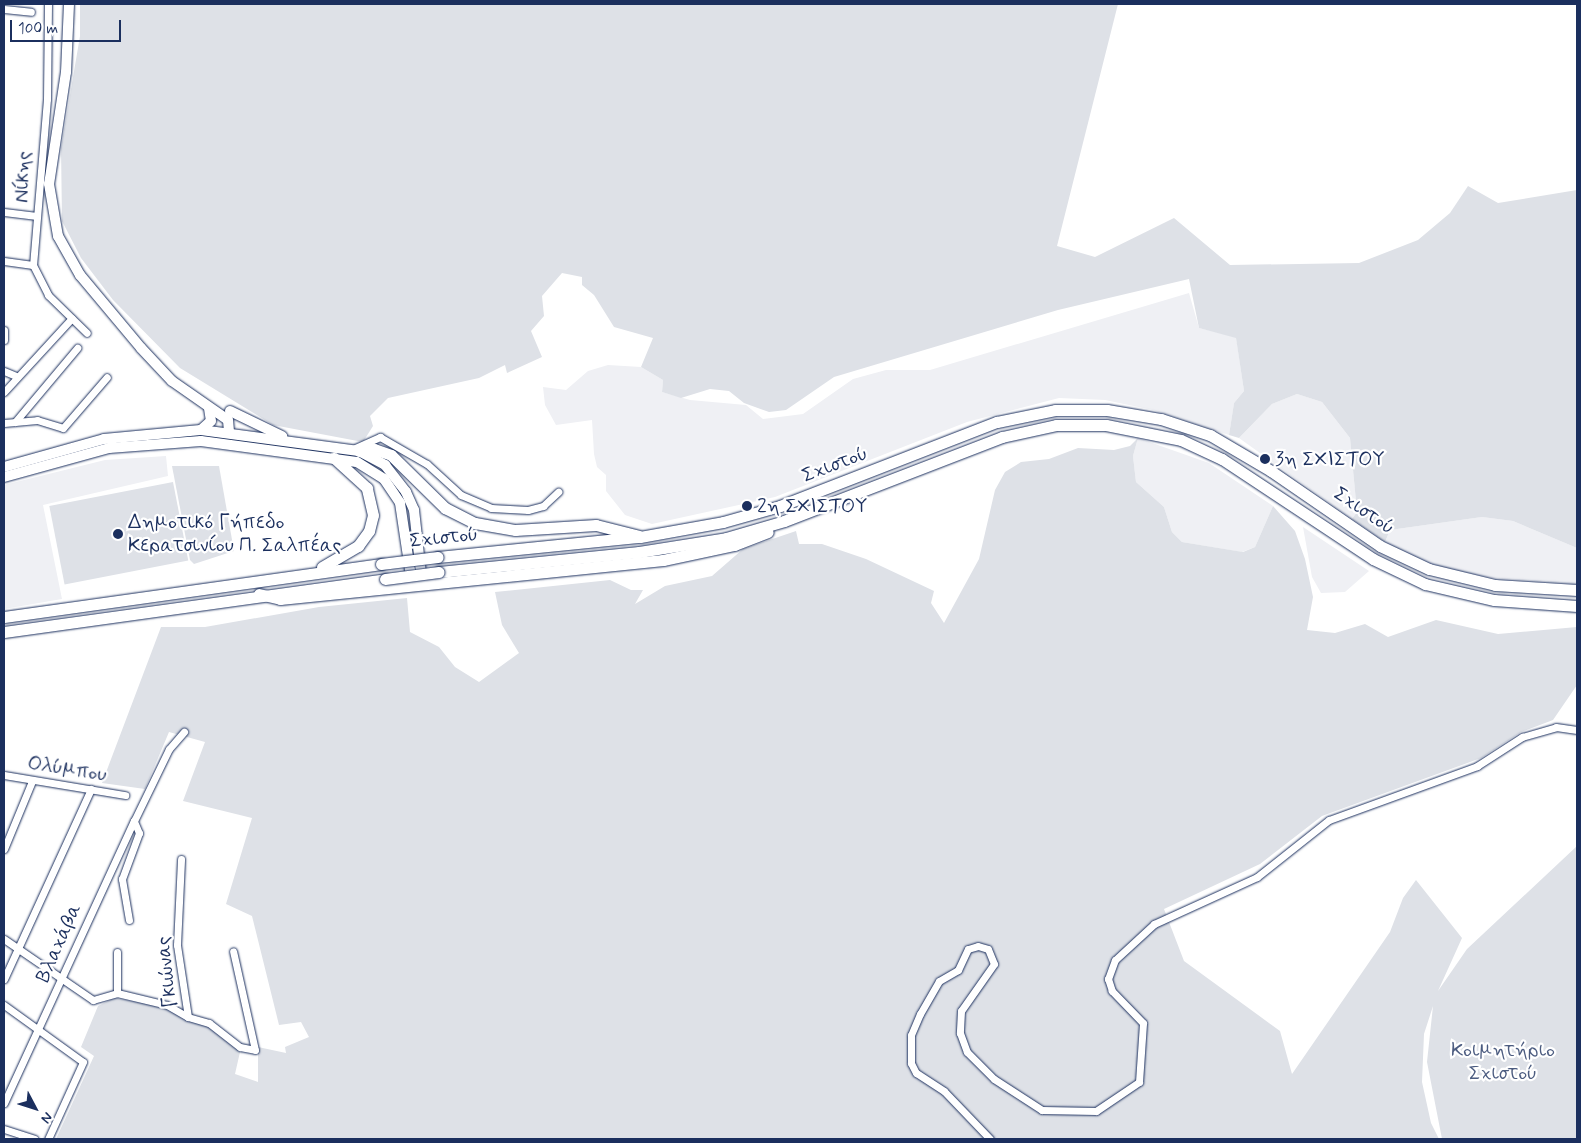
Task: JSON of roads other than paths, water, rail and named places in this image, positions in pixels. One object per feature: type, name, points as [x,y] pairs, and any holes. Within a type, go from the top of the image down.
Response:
[{"type":"main road","points":[[69,4],[67,57],[49,184],[58,236],[104,305],[172,381],[228,420],[229,431]]},
{"type":"main road","points":[[200,401],[230,411],[297,442]]},
{"type":"main road","points":[[201,430],[210,421],[209,408]]},
{"type":"main road","name":"Σχιστού","points":[[4,617],[316,570],[640,537],[753,515],[1006,420],[1054,410],[1107,410],[1161,419],[1210,435],[1271,471],[1380,546],[1429,569],[1495,585],[1577,590]]},
{"type":"main road","points":[[230,411],[242,422],[243,433]]},
{"type":"main road","name":"Σχιστού","points":[[4,632],[259,594],[440,572],[664,549],[784,521],[1002,437],[1056,425],[1106,425],[1159,434],[1210,452],[1373,559],[1425,584],[1494,600],[1577,606]]},
{"type":"main road","points":[[4,467],[104,438],[201,430],[229,431],[355,450],[374,449],[391,455],[445,508],[475,523],[515,530],[596,525],[640,537]]},
{"type":"main road","points":[[4,477],[110,448],[201,441],[334,458],[367,467],[393,490],[405,520],[418,586]]},
{"type":"main road","points":[[355,450],[385,465],[410,500],[418,586]]},
{"type":"main road","points":[[316,570],[358,546],[369,531],[373,515],[367,488],[334,458]]},
{"type":"main road","points":[[259,594],[280,599],[418,586],[696,555],[747,541],[784,521]]},
{"type":"street","name":"Νίκης","points":[[48,4],[47,99],[33,265],[41,285],[88,333]]},
{"type":"street","points":[[4,9],[31,12]]},
{"type":"street","points":[[4,212],[37,216]]},
{"type":"street","points":[[4,261],[33,265]]},
{"type":"street","points":[[4,392],[16,376],[72,318]]},
{"type":"street","points":[[4,330],[4,340]]},
{"type":"street","points":[[15,422],[77,348]]},
{"type":"street","points":[[4,371],[16,376]]},
{"type":"street","points":[[4,423],[37,420],[66,426],[108,376]]},
{"type":"street","points":[[355,450],[380,437],[426,464],[461,495],[491,508],[528,510],[543,506],[558,492]]},
{"type":"street","points":[[990,1139],[944,1091],[916,1073],[911,1063],[911,1035],[920,1014],[939,981],[958,970],[968,949],[988,949],[994,964],[961,1011],[960,1033],[967,1052],[994,1080],[1042,1110],[1096,1111],[1139,1082],[1143,1023],[1112,991],[1108,979],[1115,960],[1154,924],[1257,877],[1329,820],[1477,766],[1522,737],[1556,727],[1577,730]]},
{"type":"street","name":"Βλαχάβα","points":[[4,1103],[40,1029],[59,981],[145,798],[172,743],[184,732]]},
{"type":"street","name":"Ολύμπου","points":[[4,775],[32,781],[125,794]]},
{"type":"street","points":[[4,849],[32,781]]},
{"type":"street","points":[[4,979],[91,789]]},
{"type":"street","points":[[129,920],[122,879],[139,833],[134,821]]},
{"type":"street","name":"Γκιώνας","points":[[181,859],[177,945],[188,1016]]},
{"type":"street","name":"Γκιώνας","points":[[4,939],[59,981],[93,1000],[117,993],[167,1005],[188,1016]]},
{"type":"street","points":[[188,1016],[209,1023],[240,1047],[255,1050],[232,950]]},
{"type":"street","points":[[117,952],[117,993]]},
{"type":"street","points":[[4,1005],[81,1057],[82,1066],[48,1139]]},
{"type":"street","points":[[4,1128],[34,1139]]},
{"type":"place","name":"3η ΣΧΙΣΤΟΥ","points":[[1265,459]]},
{"type":"place","name":"2η ΣΧΙΣΤΟΥ","points":[[747,506]]},
{"type":"place","name":"Δημοτικό Γήπεδο Κερατσινίου Π. Σαλπέας","points":[[118,534]]},
{"type":"park label","name":"Κοιμητήριο Σχιστού","points":[[1503,1062]]}]
